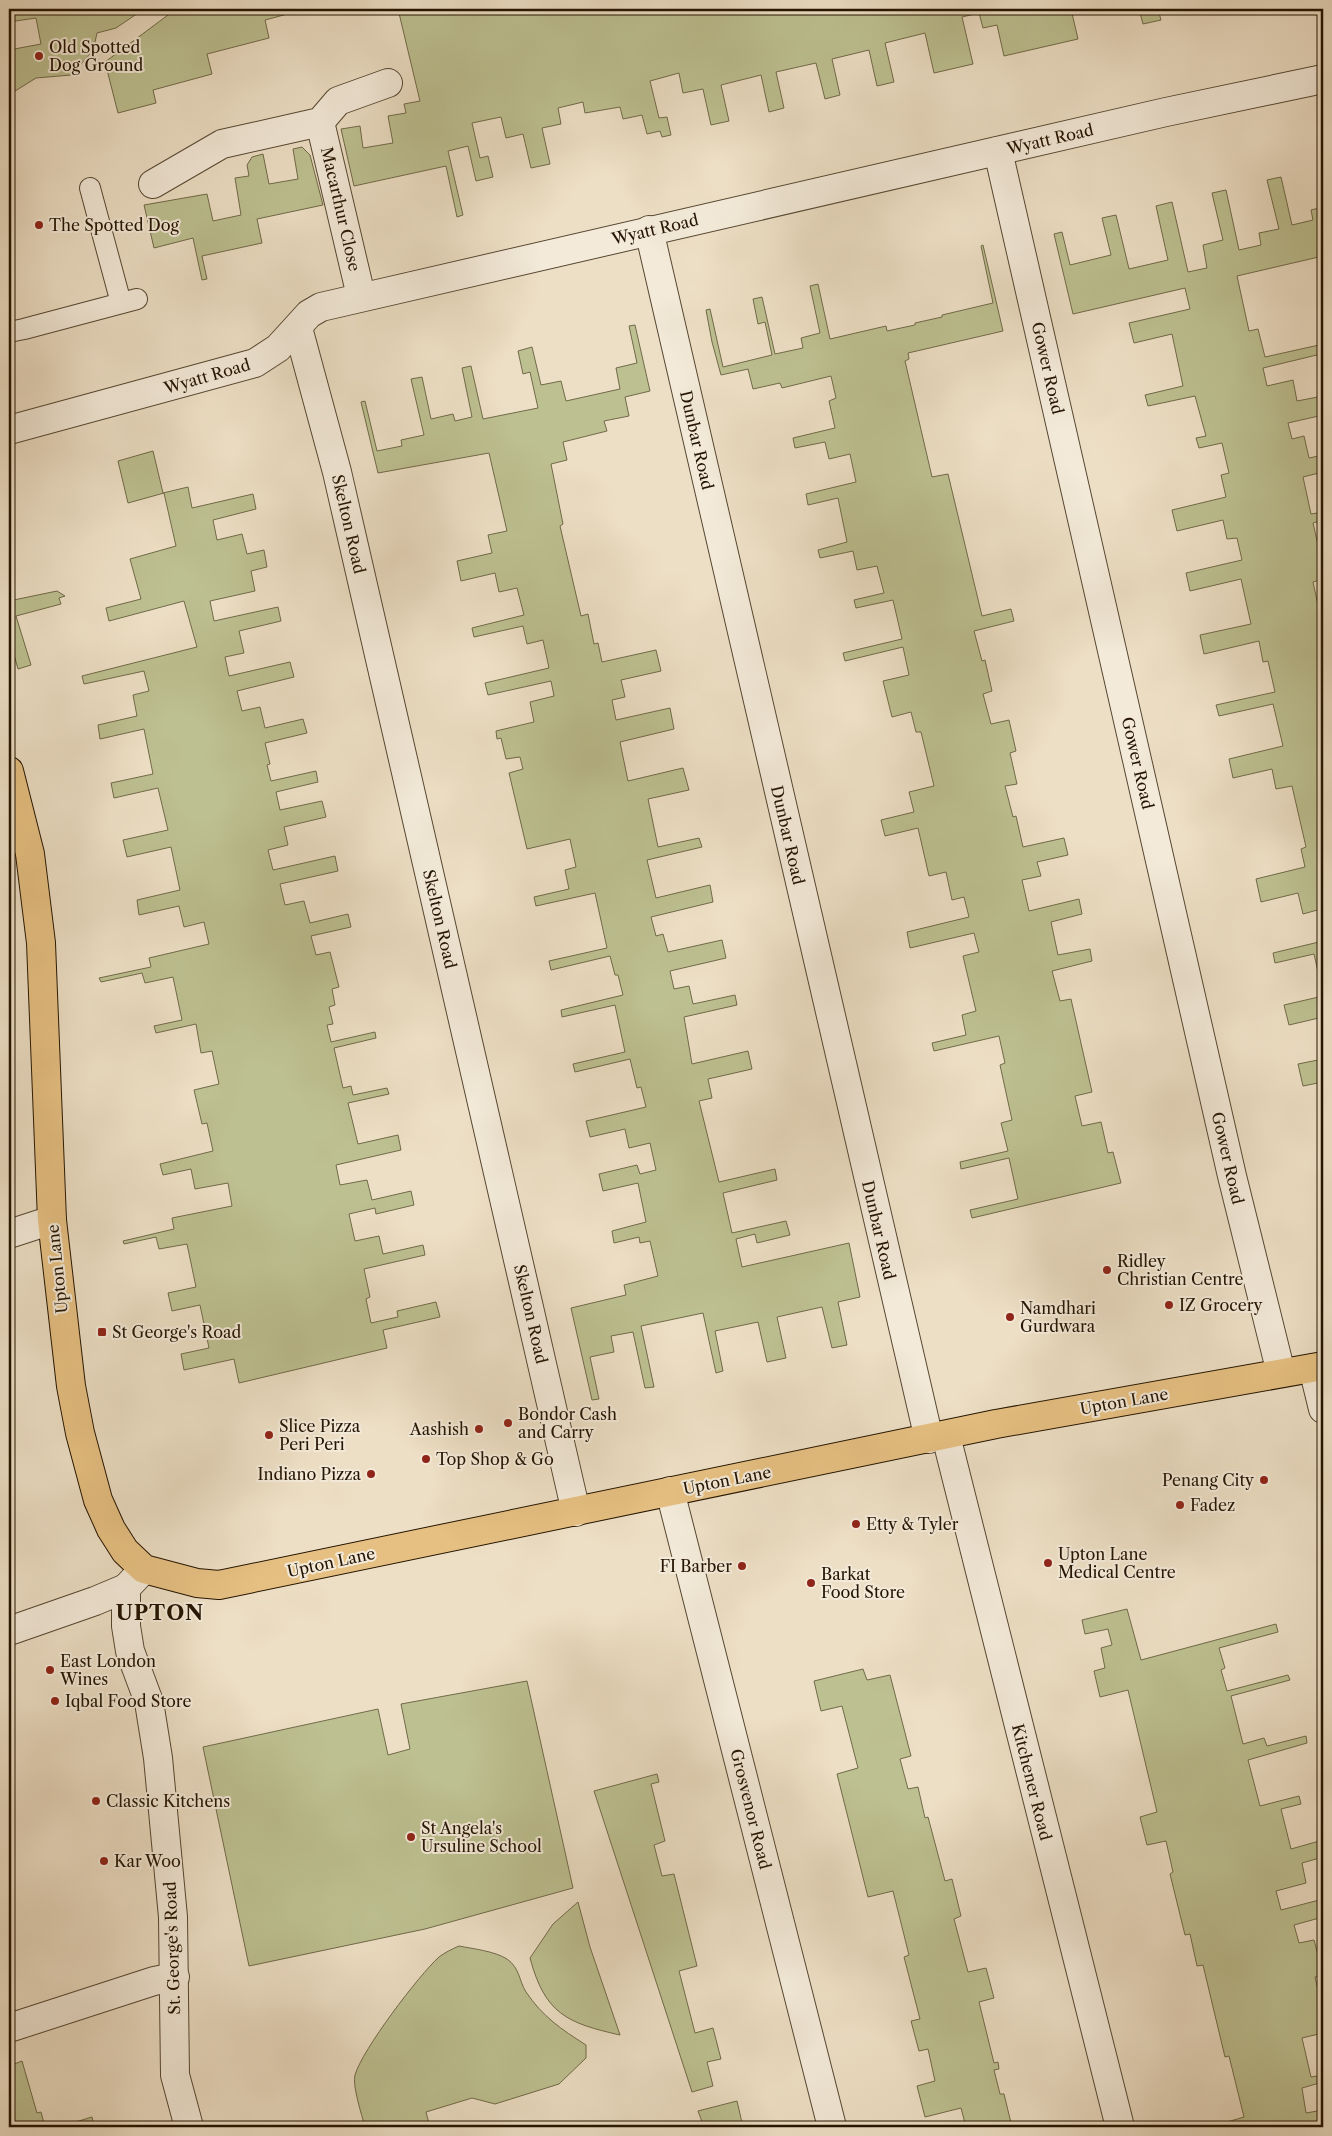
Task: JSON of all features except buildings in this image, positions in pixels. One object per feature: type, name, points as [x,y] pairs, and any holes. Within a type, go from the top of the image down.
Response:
[{"type":"main road","name":"Upton Lane","points":[[9,771],[30,854],[40,943],[52,1220],[70,1386],[98,1500],[111,1529],[125,1551],[135,1578],[219,1585],[996,1424],[1318,1367]]},
{"type":"street","name":"Wyatt Road","points":[[9,430],[255,363],[278,348],[309,314],[321,307],[362,296],[1166,112],[1323,79]]},
{"type":"street","points":[[153,184],[222,144],[320,122],[338,101],[388,83]]},
{"type":"street","name":"Macarthur Close","points":[[320,122],[362,296]]},
{"type":"street","name":"Gower Road","points":[[998,151],[1232,1176],[1281,1374]]},
{"type":"street","name":"Dunbar Road","points":[[649,230],[938,1437]]},
{"type":"street","name":"Skelton Road","points":[[298,328],[337,472],[576,1512]]},
{"type":"street","points":[[9,1234],[52,1220]]},
{"type":"street","points":[[1318,1367],[1323,1409]]},
{"type":"street","name":"Kitchener Road","points":[[938,1437],[1120,2127]]},
{"type":"street","name":"Grosvenor Road","points":[[670,1491],[832,2127]]},
{"type":"street","points":[[9,1630],[95,1601],[135,1578]]},
{"type":"street","name":"St. George's Road","points":[[135,1578],[126,1626],[130,1651],[149,1702],[158,1758],[173,1917],[175,2075],[189,2127]]},
{"type":"street","points":[[9,2028],[154,1981],[175,1976]]},
{"type":"lane","points":[[9,332],[129,301],[90,188]]},
{"type":"green space","name":"Old Spotted Dog Ground","points":[[9,9],[144,9],[116,28],[97,33],[93,51],[71,75],[36,78],[12,93],[9,75],[9,50],[41,44],[36,18],[9,22]]},
{"type":"green space","points":[[176,9],[306,9],[265,20],[269,38],[207,54],[212,74],[153,90],[156,103],[118,113],[105,62]]},
{"type":"green space","points":[[398,9],[1071,9],[1078,39],[1004,56],[997,25],[983,28],[979,13],[962,17],[973,64],[934,73],[925,33],[885,43],[894,82],[877,86],[869,50],[832,59],[840,95],[825,99],[816,63],[776,72],[784,108],[769,112],[761,75],[721,85],[729,121],[711,125],[703,89],[683,93],[679,73],[650,81],[659,118],[667,117],[671,135],[662,137],[660,131],[647,134],[642,115],[623,119],[620,107],[585,113],[583,102],[558,108],[561,124],[542,128],[550,164],[531,168],[523,134],[506,138],[501,117],[472,123],[480,158],[488,156],[493,177],[476,181],[468,146],[448,151],[463,215],[457,217],[446,166],[354,186],[341,129],[360,126],[363,148],[393,143],[388,116],[406,113],[404,104],[420,101]]},
{"type":"green space","points":[[1139,9],[1158,9],[1161,20],[1143,24]]},
{"type":"green space","points":[[302,147],[310,155],[323,205],[257,219],[262,243],[202,256],[207,279],[202,280],[193,238],[154,248],[144,205],[207,194],[213,221],[241,215],[235,178],[249,176],[247,165],[252,157],[263,154],[269,184],[298,179],[293,149]]},
{"type":"green space","points":[[1281,177],[1292,225],[1313,220],[1311,210],[1323,207],[1323,256],[1237,276],[1249,331],[1258,329],[1265,357],[1319,345],[1321,354],[1263,368],[1267,386],[1293,380],[1297,401],[1323,396],[1323,415],[1288,423],[1292,439],[1304,436],[1309,458],[1323,455],[1323,472],[1303,477],[1311,514],[1323,512],[1323,520],[1313,523],[1323,567],[1323,579],[1313,582],[1323,628],[1323,918],[1321,909],[1303,914],[1298,893],[1261,902],[1256,879],[1305,867],[1301,849],[1306,847],[1292,786],[1276,789],[1272,769],[1233,778],[1229,759],[1283,746],[1273,704],[1219,716],[1216,705],[1275,692],[1268,661],[1263,662],[1259,641],[1204,654],[1200,635],[1251,624],[1241,579],[1190,591],[1186,573],[1242,560],[1237,538],[1227,539],[1223,520],[1177,531],[1172,510],[1226,497],[1221,475],[1229,473],[1222,443],[1199,448],[1196,438],[1206,436],[1195,396],[1148,406],[1145,395],[1183,386],[1172,334],[1134,343],[1129,323],[1190,309],[1185,288],[1073,314],[1054,234],[1062,232],[1070,265],[1111,255],[1102,218],[1116,215],[1129,269],[1168,260],[1156,206],[1172,202],[1188,272],[1207,268],[1203,245],[1223,240],[1212,193],[1226,190],[1239,250],[1261,245],[1259,233],[1279,229],[1267,180]]},
{"type":"green space","points":[[983,245],[1003,331],[908,353],[909,359],[905,361],[932,477],[948,474],[982,616],[1011,609],[1014,621],[974,631],[982,661],[985,660],[992,691],[983,694],[991,724],[1009,720],[1016,751],[1010,753],[1017,784],[1005,786],[1013,817],[1016,816],[1023,847],[1064,838],[1068,855],[1037,862],[1041,876],[1022,880],[1029,911],[1079,899],[1082,914],[1051,922],[1058,955],[1090,949],[1092,961],[1052,971],[1060,1001],[1071,999],[1092,1092],[1075,1096],[1082,1126],[1101,1122],[1108,1153],[1113,1152],[1121,1183],[972,1218],[970,1210],[1018,1199],[1009,1158],[961,1169],[960,1162],[1008,1151],[1001,1123],[1012,1120],[1000,1065],[1005,1063],[999,1036],[934,1051],[932,1043],[966,1035],[962,1015],[976,1011],[963,956],[979,952],[974,933],[910,948],[907,932],[969,917],[964,897],[952,900],[946,872],[929,876],[918,828],[885,836],[881,820],[914,812],[909,792],[934,786],[921,732],[916,732],[911,712],[892,717],[883,681],[909,675],[903,647],[845,661],[843,653],[902,639],[893,600],[856,608],[854,600],[884,593],[877,566],[857,570],[853,551],[820,558],[818,550],[847,542],[838,498],[808,505],[806,494],[856,482],[850,454],[829,459],[825,442],[795,448],[793,438],[835,428],[829,401],[836,398],[831,376],[782,388],[780,383],[753,389],[748,369],[721,375],[706,310],[710,309],[723,367],[772,355],[765,322],[758,324],[753,299],[762,297],[775,354],[803,348],[801,338],[820,333],[810,286],[818,284],[830,339],[886,326],[887,331],[915,325],[915,323],[942,317],[942,315],[993,303],[981,246]]},
{"type":"green space","points":[[635,325],[650,391],[625,397],[629,416],[604,421],[607,431],[563,442],[567,460],[551,464],[563,524],[560,526],[581,616],[588,614],[594,644],[598,643],[602,662],[656,650],[661,671],[621,680],[625,697],[612,700],[616,720],[670,708],[674,729],[620,742],[628,781],[683,768],[689,790],[648,799],[658,847],[699,838],[702,847],[647,860],[656,898],[710,885],[713,902],[651,917],[656,936],[663,934],[668,952],[722,940],[726,958],[670,971],[674,989],[689,986],[693,1004],[735,995],[737,1005],[684,1017],[692,1064],[748,1051],[752,1069],[708,1079],[712,1098],[699,1101],[719,1182],[775,1169],[777,1180],[723,1193],[732,1233],[786,1221],[790,1235],[757,1243],[755,1234],[736,1239],[742,1267],[849,1243],[860,1297],[838,1302],[847,1345],[832,1348],[822,1307],[777,1317],[786,1358],[767,1362],[758,1322],[715,1331],[723,1371],[716,1373],[703,1313],[641,1326],[654,1387],[645,1388],[633,1332],[611,1336],[614,1352],[590,1357],[599,1399],[592,1400],[571,1308],[626,1295],[624,1285],[658,1276],[650,1241],[640,1243],[639,1237],[614,1243],[612,1231],[646,1222],[638,1183],[603,1191],[599,1174],[637,1165],[640,1174],[656,1170],[650,1143],[629,1148],[625,1129],[590,1137],[586,1121],[646,1107],[641,1087],[637,1088],[630,1059],[575,1072],[573,1064],[625,1052],[615,1005],[562,1017],[561,1010],[623,995],[618,975],[615,975],[610,956],[551,970],[549,961],[607,948],[595,893],[536,906],[534,897],[569,889],[565,870],[576,867],[570,839],[527,849],[509,773],[523,769],[520,757],[506,759],[501,738],[497,739],[496,731],[534,722],[530,702],[554,696],[551,681],[488,695],[485,683],[549,668],[543,640],[527,644],[523,626],[474,637],[472,628],[524,615],[517,588],[499,592],[495,573],[461,581],[457,561],[492,553],[488,535],[507,531],[489,453],[378,473],[361,402],[365,401],[377,451],[402,446],[401,440],[424,435],[411,379],[422,377],[431,419],[453,414],[455,421],[472,417],[462,368],[471,366],[483,419],[538,408],[530,372],[523,374],[518,351],[532,347],[541,385],[561,381],[566,401],[620,389],[616,368],[637,363],[629,326]]},
{"type":"green space","points":[[153,451],[163,493],[188,487],[192,508],[253,494],[256,509],[213,520],[217,540],[242,534],[247,554],[264,550],[267,567],[251,571],[255,591],[210,601],[214,621],[278,607],[281,621],[239,631],[244,653],[225,657],[229,676],[290,662],[294,677],[237,691],[242,711],[260,707],[265,728],[303,719],[307,733],[265,743],[270,764],[267,765],[271,781],[316,771],[318,782],[276,792],[280,810],[322,801],[326,817],[284,827],[288,845],[268,850],[273,870],[335,856],[338,871],[280,884],[285,905],[304,901],[310,923],[348,914],[351,927],[311,936],[316,955],[330,952],[339,987],[332,989],[335,1005],[329,1007],[333,1024],[327,1025],[331,1042],[375,1032],[376,1038],[334,1048],[343,1088],[351,1086],[353,1095],[387,1088],[389,1094],[348,1103],[358,1144],[398,1135],[401,1150],[336,1165],[340,1185],[367,1180],[372,1200],[411,1191],[414,1205],[376,1214],[375,1208],[349,1214],[355,1241],[379,1236],[383,1254],[423,1245],[425,1255],[364,1269],[370,1297],[366,1299],[371,1323],[398,1317],[397,1311],[436,1302],[440,1317],[383,1330],[387,1348],[239,1383],[234,1359],[184,1370],[181,1354],[209,1348],[200,1305],[172,1311],[168,1293],[196,1287],[187,1244],[159,1249],[156,1237],[124,1244],[123,1241],[174,1229],[172,1218],[232,1206],[228,1183],[195,1189],[191,1169],[163,1175],[160,1164],[213,1151],[207,1123],[202,1124],[194,1090],[219,1084],[212,1051],[201,1053],[196,1024],[156,1033],[154,1026],[182,1020],[173,977],[145,983],[142,973],[101,982],[99,978],[151,967],[149,958],[209,944],[204,922],[184,927],[179,906],[139,915],[137,900],[180,890],[171,847],[127,857],[123,840],[168,830],[158,788],[114,798],[111,783],[153,774],[144,729],[100,739],[98,725],[137,716],[133,695],[149,691],[144,671],[84,684],[82,676],[197,647],[184,601],[109,621],[106,608],[141,599],[130,559],[176,546],[164,493],[128,503],[118,461]]},
{"type":"green space","points":[[57,591],[65,596],[59,598],[61,604],[16,616],[31,665],[18,669],[9,637],[9,601]]},
{"type":"green space","points":[[1323,941],[1323,994],[1314,954],[1275,963],[1273,953]]},
{"type":"green space","points":[[1323,996],[1323,1017],[1289,1025],[1284,1005]]},
{"type":"green space","points":[[1323,1059],[1323,1082],[1303,1086],[1298,1064]]},
{"type":"green space","points":[[1127,1609],[1141,1660],[1276,1624],[1278,1632],[1219,1648],[1225,1668],[1221,1670],[1227,1691],[1288,1675],[1290,1680],[1231,1696],[1243,1744],[1264,1738],[1267,1746],[1306,1736],[1307,1743],[1248,1760],[1260,1806],[1299,1796],[1301,1804],[1281,1809],[1291,1849],[1323,1840],[1323,1857],[1302,1863],[1306,1883],[1276,1891],[1281,1910],[1323,1899],[1323,1917],[1294,1925],[1299,1943],[1314,1940],[1319,1959],[1323,1958],[1323,1974],[1315,1977],[1323,2011],[1323,2033],[1302,2038],[1311,2077],[1323,2075],[1323,2082],[1302,2088],[1306,2113],[1323,2110],[1323,2127],[1228,2127],[1227,2122],[1244,2117],[1229,2056],[1225,2057],[1203,1965],[1197,1966],[1190,1934],[1185,1935],[1170,1874],[1173,1872],[1166,1841],[1147,1845],[1140,1817],[1157,1812],[1128,1690],[1100,1697],[1094,1671],[1105,1668],[1101,1648],[1112,1645],[1108,1629],[1085,1634],[1082,1620]]},
{"type":"green space","points":[[863,1669],[867,1680],[890,1675],[911,1756],[900,1759],[908,1789],[918,1787],[925,1818],[928,1817],[945,1881],[952,1879],[961,1916],[954,1919],[968,1972],[986,1968],[994,1998],[979,2002],[994,2063],[998,2062],[999,2069],[994,2070],[1000,2094],[1004,2094],[1012,2127],[966,2127],[961,2108],[925,2117],[917,2086],[935,2081],[928,2049],[919,2051],[911,2021],[920,2019],[904,1957],[909,1955],[893,1891],[868,1897],[837,1774],[858,1768],[842,1706],[821,1711],[814,1681]]},
{"type":"green space","points":[[527,1681],[573,1888],[425,1929],[249,1966],[203,1747],[378,1709],[388,1755],[410,1749],[401,1704]]},
{"type":"green space","points":[[657,1774],[659,1782],[651,1784],[665,1841],[654,1845],[662,1876],[674,1874],[697,1966],[679,1971],[695,2033],[713,2028],[721,2059],[707,2062],[713,2086],[692,2092],[594,1791]]},
{"type":"green space","points":[[578,1902],[590,1947],[620,2035],[586,2026],[561,2013],[551,2004],[543,1992],[530,1958],[553,1924]]},
{"type":"green space","points":[[459,1946],[496,1954],[507,1959],[517,1970],[526,1992],[539,2009],[561,2028],[586,2045],[586,2058],[559,2084],[495,2104],[472,2098],[426,2112],[430,2127],[365,2127],[354,2080],[360,2063],[379,2031],[418,1980],[439,1957]]},
{"type":"green space","points":[[22,2061],[37,2113],[41,2112],[45,2127],[9,2127],[9,2066]]},
{"type":"green space","points":[[737,2101],[743,2127],[704,2127],[698,2111]]},
{"type":"green space","points":[[92,2117],[94,2127],[59,2127]]},
{"type":"place","name":"Old Spotted Dog Ground","points":[[39,56]]},
{"type":"place","name":"The Spotted Dog","points":[[39,225]]},
{"type":"place","name":"Ridley Christian Centre","points":[[1107,1270]]},
{"type":"place","name":"IZ Grocery","points":[[1169,1305]]},
{"type":"place","name":"Namdhari Gurdwara","points":[[1010,1317]]},
{"type":"place","name":"St George's Road","points":[[102,1332]]},
{"type":"place","name":"Bondor Cash and Carry","points":[[508,1423]]},
{"type":"place","name":"Aashish","points":[[479,1429]]},
{"type":"place","name":"Slice Pizza Peri Peri","points":[[269,1435]]},
{"type":"place","name":"Top Shop & Go","points":[[426,1459]]},
{"type":"place","name":"Indiano Pizza","points":[[371,1474]]},
{"type":"place","name":"Penang City","points":[[1264,1480]]},
{"type":"place","name":"Fadez","points":[[1180,1505]]},
{"type":"place","name":"Etty & Tyler","points":[[856,1524]]},
{"type":"place","name":"Upton Lane Medical Centre","points":[[1048,1563]]},
{"type":"place","name":"FI Barber","points":[[742,1566]]},
{"type":"place","name":"Barkat Food Store","points":[[811,1583]]},
{"type":"place","name":"East London Wines","points":[[50,1670]]},
{"type":"place","name":"Iqbal Food Store","points":[[55,1701]]},
{"type":"place","name":"Classic Kitchens","points":[[96,1801]]},
{"type":"place","name":"St Angela's Ursuline School","points":[[411,1837]]},
{"type":"place","name":"Kar Woo","points":[[104,1861]]},
{"type":"district","name":"UPTON","points":[[160,1613]]}]
